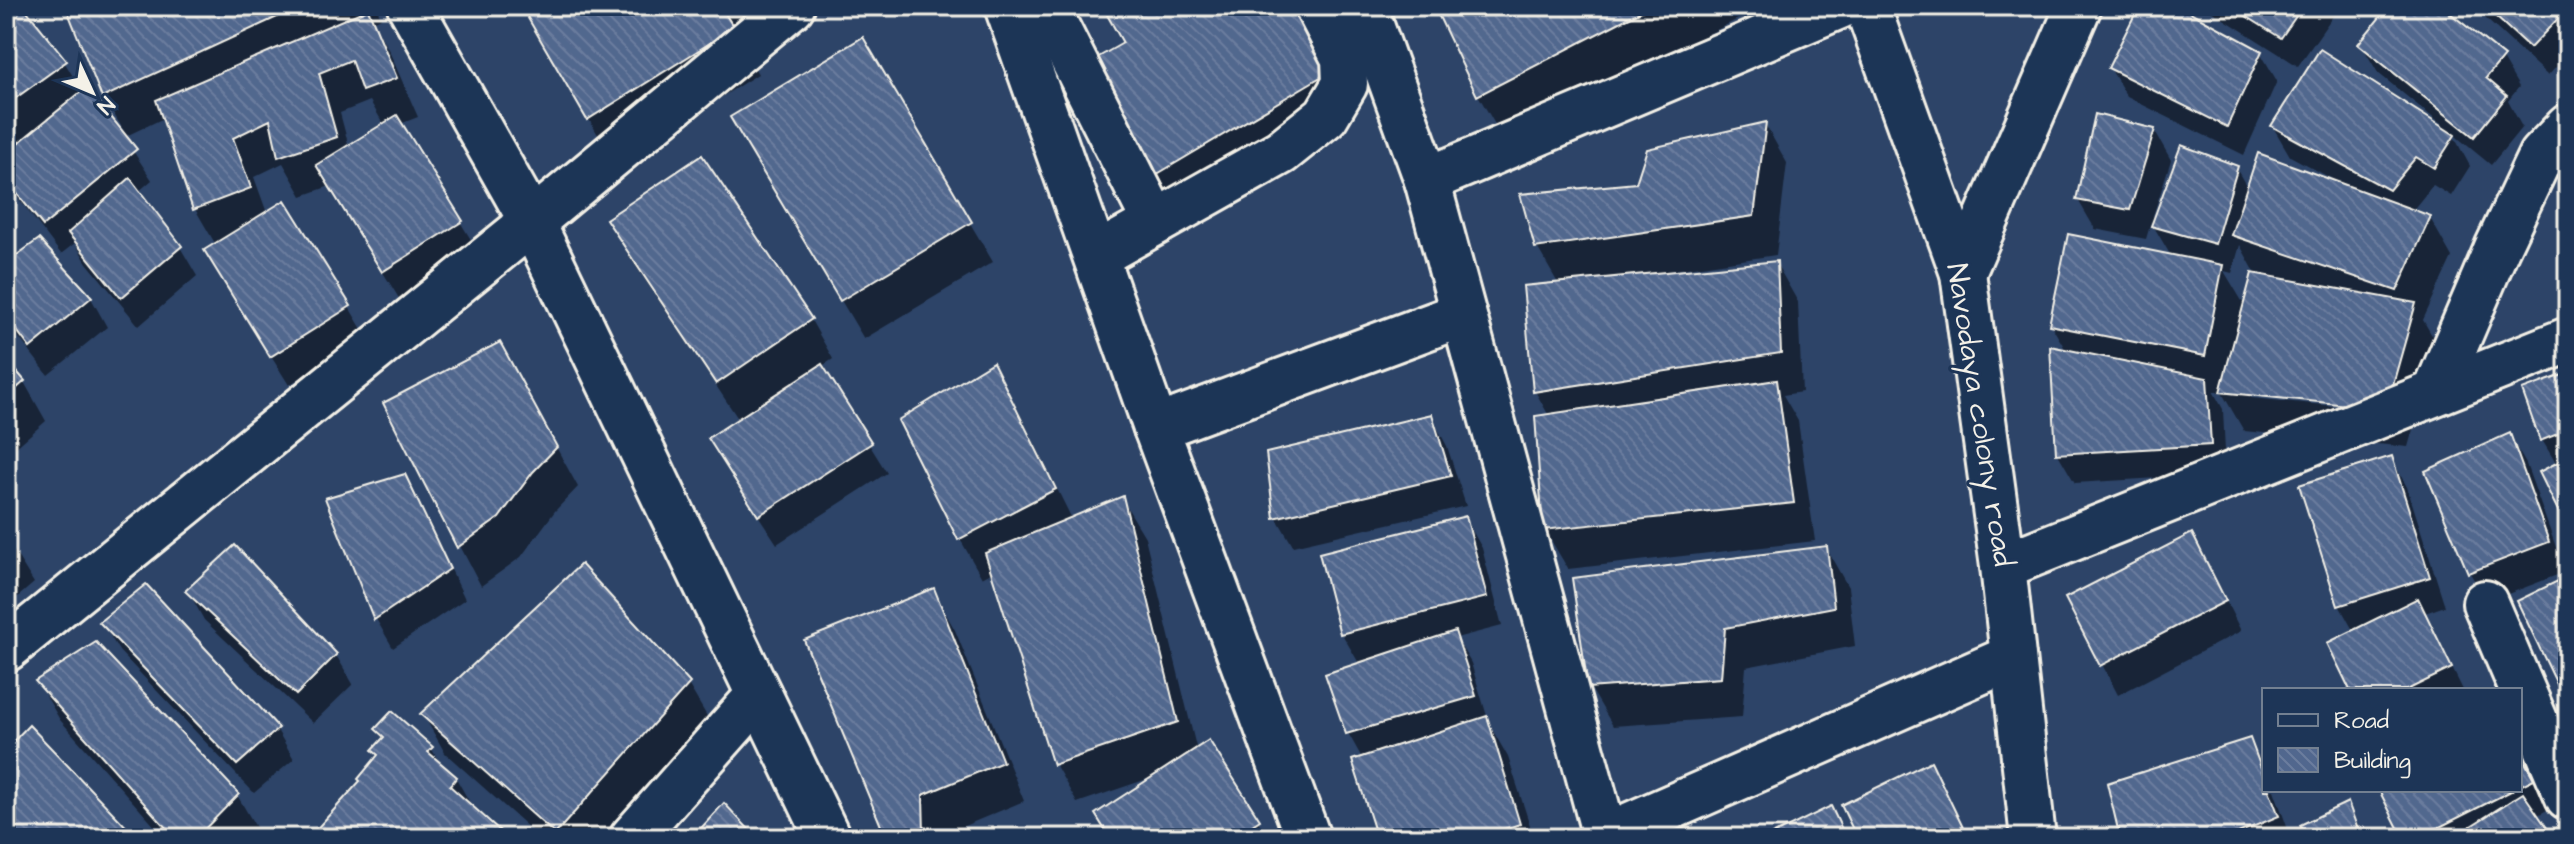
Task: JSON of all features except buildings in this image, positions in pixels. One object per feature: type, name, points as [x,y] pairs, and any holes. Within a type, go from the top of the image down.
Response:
[{"type":"street","points":[[410,6],[532,222],[828,838]]},
{"type":"street","points":[[6,649],[532,222],[792,6]]},
{"type":"street","points":[[1007,6],[1156,428],[1308,838]]},
{"type":"street","points":[[1046,6],[1155,222]]},
{"type":"street","points":[[1096,256],[1281,152],[1326,116],[1345,84],[1344,58],[1317,6]]},
{"type":"street","points":[[1364,6],[1427,180],[1603,837],[2013,657]]},
{"type":"street","points":[[1427,180],[1840,6]]},
{"type":"street","name":"Navodaya colony road","points":[[1867,6],[1963,273],[2003,566],[2033,838]]},
{"type":"street","points":[[1963,273],[2079,6]]},
{"type":"street","points":[[2436,391],[2541,155],[2568,127]]},
{"type":"street","points":[[1156,428],[1463,314]]},
{"type":"street","points":[[2003,566],[2568,340]]},
{"type":"street","points":[[2485,603],[2521,688]]},
{"type":"street","points":[[2522,689],[2568,797]]},
{"type":"street","points":[[632,838],[759,695]]}]
